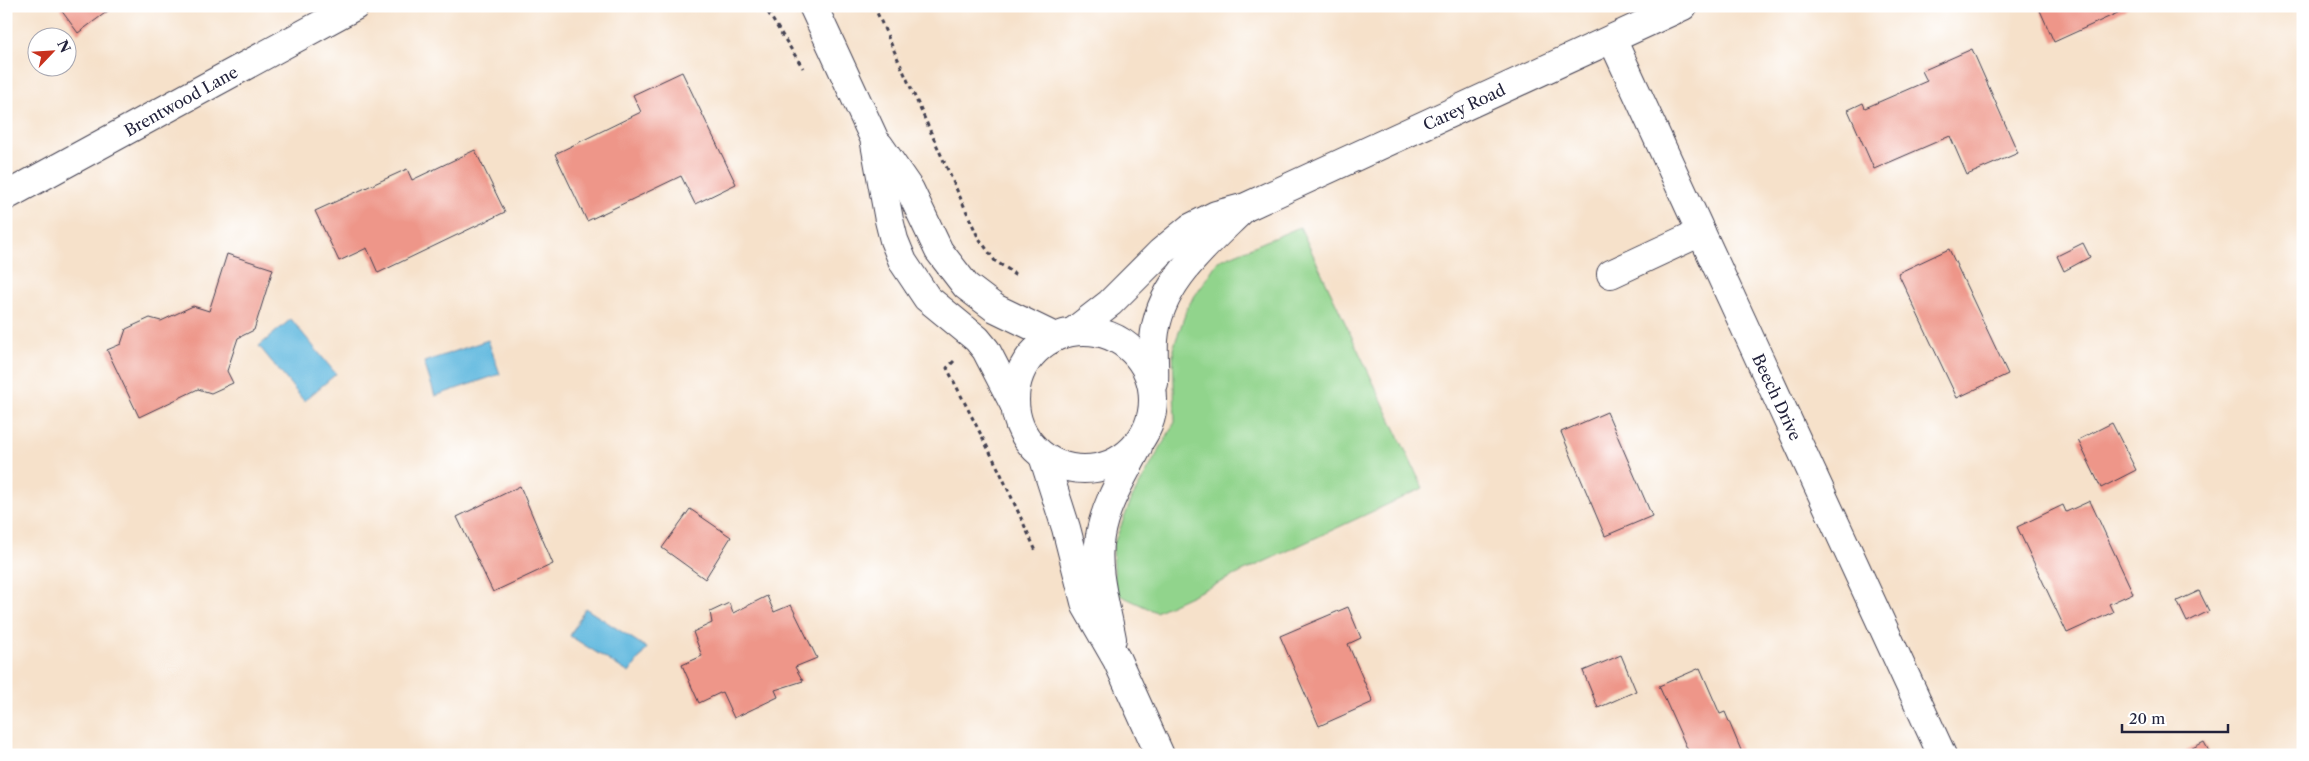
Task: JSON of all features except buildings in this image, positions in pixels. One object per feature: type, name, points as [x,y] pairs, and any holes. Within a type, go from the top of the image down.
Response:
[{"type":"street","name":"Brentwood Lane","points":[[6,196],[354,6]]},
{"type":"street","points":[[813,6],[874,138],[889,220],[894,240],[904,262],[927,298],[977,339],[986,350],[1015,406],[1024,434],[1032,446],[1043,456],[1059,465],[1077,469],[1095,469],[1113,464],[1128,454],[1140,441]]},
{"type":"street","name":"Carey Road","points":[[1065,334],[1110,303],[1161,252],[1190,228],[1216,215],[1246,207],[1683,6]]},
{"type":"street","name":"Beech Drive","points":[[1612,39],[1942,755]]},
{"type":"street","points":[[874,138],[910,190],[939,251],[966,286],[995,308],[1065,334]]},
{"type":"street","name":"Carey Road","points":[[1154,399],[1154,341],[1159,315],[1170,290],[1188,264],[1246,207]]},
{"type":"street","points":[[1611,274],[1701,232]]},
{"type":"street","points":[[1015,406],[1020,372],[1029,358],[1041,346],[1065,334],[1094,331],[1113,337],[1129,347],[1142,362],[1151,380],[1154,399],[1148,428],[1107,510],[1099,536],[1100,573],[1117,660]]},
{"type":"street","points":[[1043,456],[1066,528],[1086,606],[1117,660],[1160,755]]},
{"type":"path","points":[[874,6],[978,237],[995,261]]},
{"type":"green space","points":[[1300,227],[1423,488],[1156,612],[1115,593],[1113,546],[1132,498],[1175,422],[1173,349],[1188,306],[1218,261]]},
{"type":"water","points":[[291,319],[336,374],[304,401],[259,346]]},
{"type":"water","points":[[488,340],[500,374],[435,396],[424,362]]},
{"type":"water","points":[[585,608],[647,648],[629,673],[570,636]]}]
